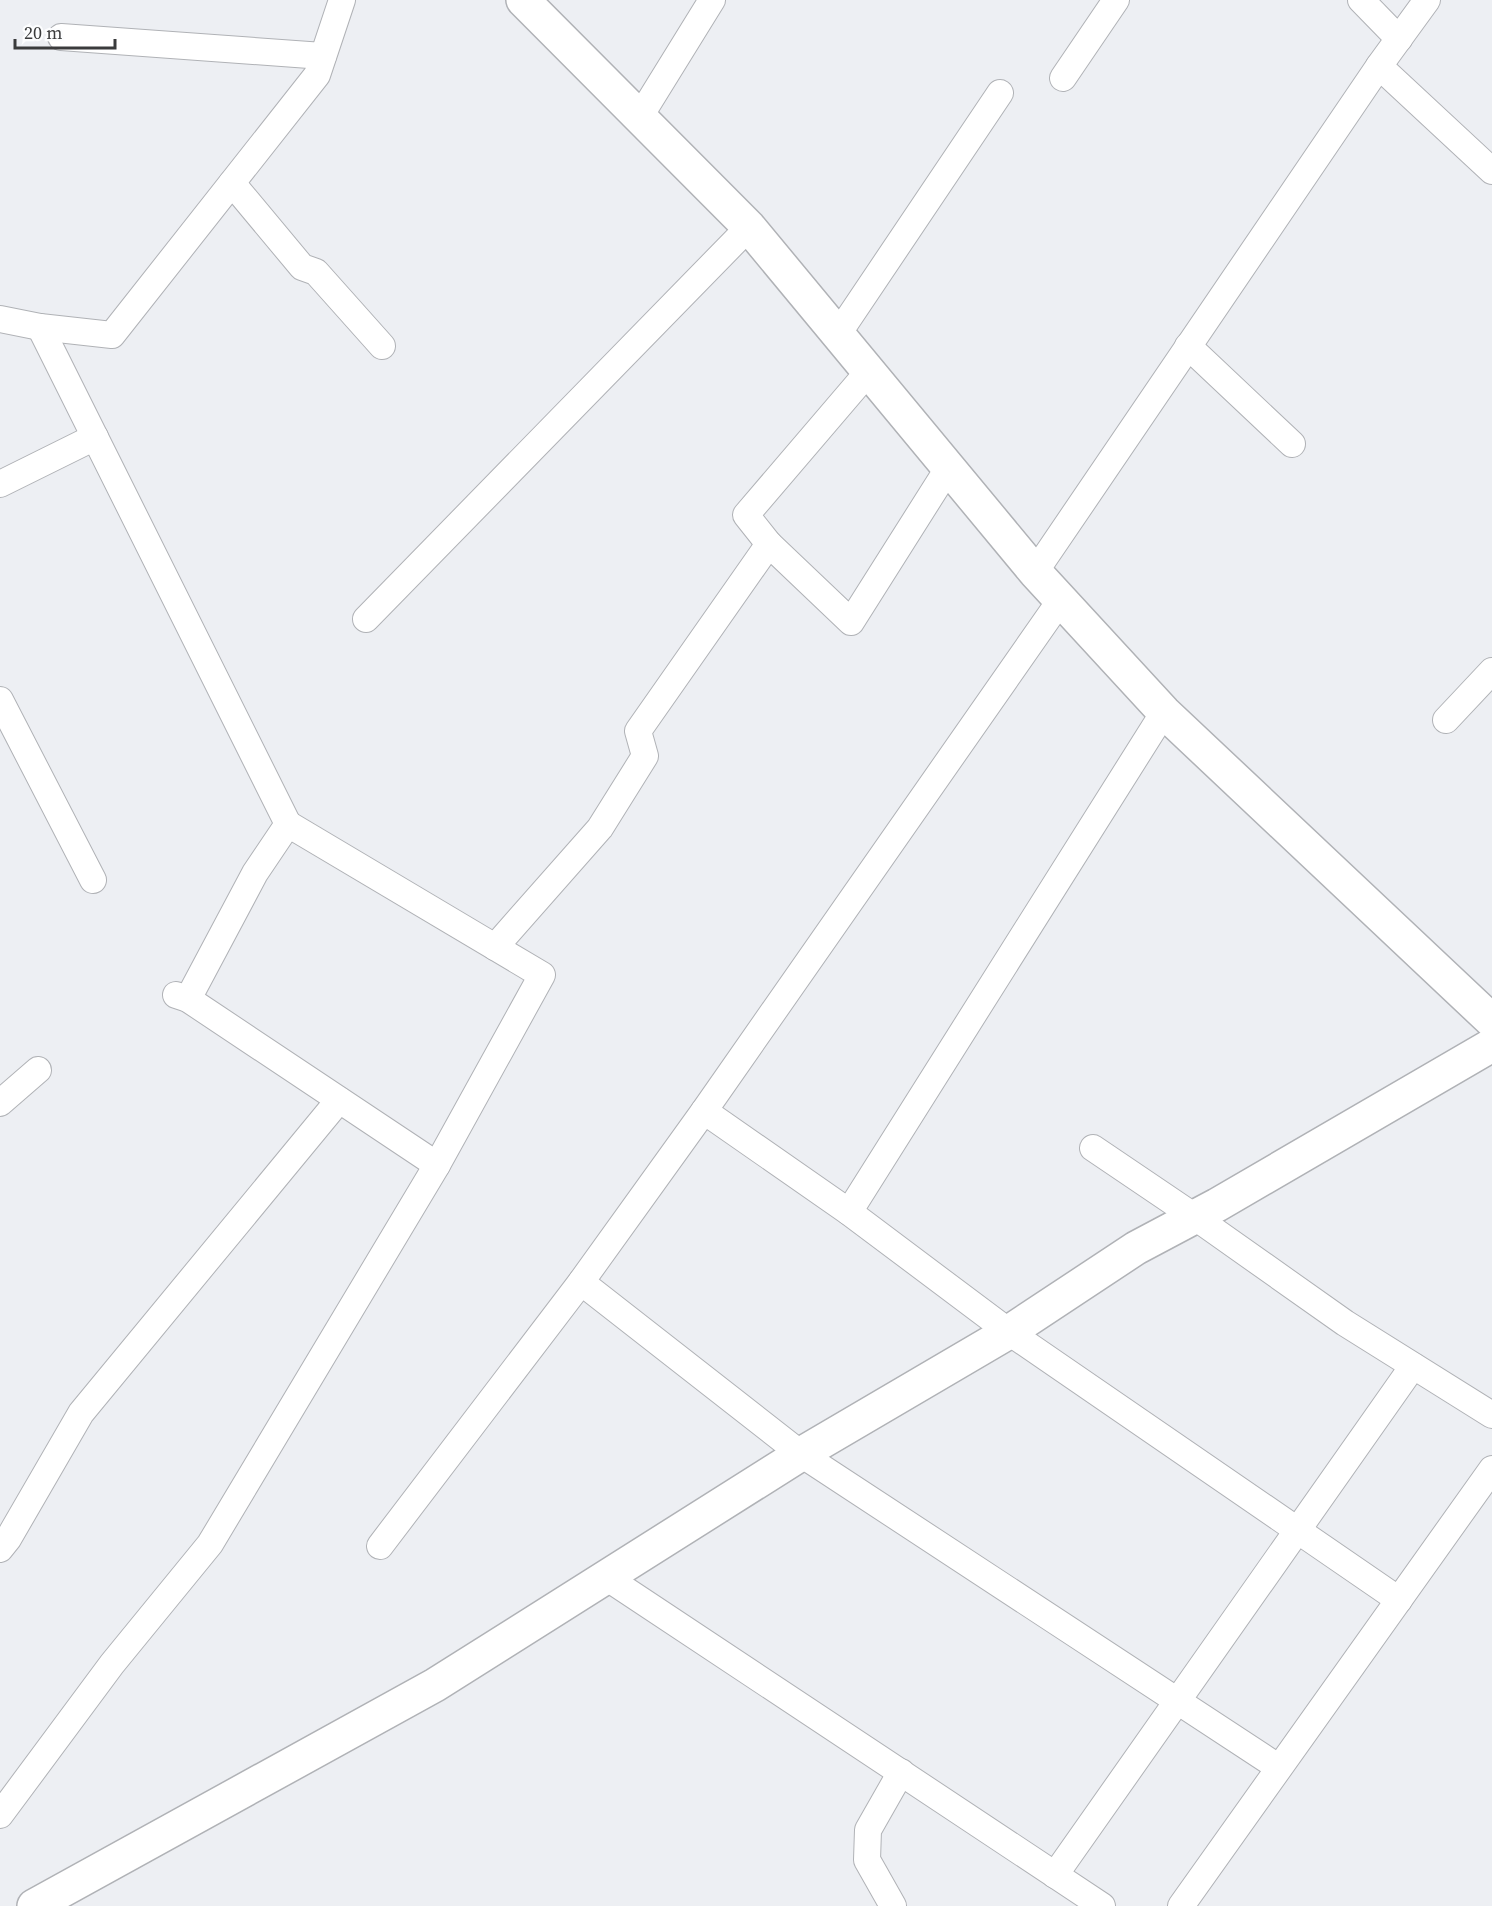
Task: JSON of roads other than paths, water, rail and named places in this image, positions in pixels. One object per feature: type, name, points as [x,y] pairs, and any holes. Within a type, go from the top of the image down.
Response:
[{"type":"street","points":[[0,319],[40,327],[112,335],[317,75],[342,0]]},
{"type":"street","points":[[523,0],[749,227],[1035,572],[1164,712],[1492,1021]]},
{"type":"street","points":[[639,118],[712,0]]},
{"type":"street","points":[[1063,78],[1116,0]]},
{"type":"street","points":[[1361,0],[1399,39]]},
{"type":"street","points":[[1035,572],[1379,66],[1427,0]]},
{"type":"street","points":[[61,37],[323,56]]},
{"type":"street","points":[[1379,66],[1492,171]]},
{"type":"street","points":[[838,334],[1000,93]]},
{"type":"street","points":[[232,183],[302,267],[316,272],[382,346]]},
{"type":"street","points":[[366,619],[749,227]]},
{"type":"street","points":[[0,1815],[112,1664],[210,1544],[436,1165],[542,975],[288,824],[40,327]]},
{"type":"street","points":[[1188,346],[1292,444]]},
{"type":"street","points":[[869,371],[747,515],[769,544],[851,621],[950,467]]},
{"type":"street","points":[[0,484],[95,437]]},
{"type":"street","points":[[495,947],[600,828],[645,756],[638,731],[769,544]]},
{"type":"street","points":[[380,1546],[581,1282],[704,1111],[1060,601]]},
{"type":"street","points":[[1446,720],[1492,671]]},
{"type":"street","points":[[0,700],[93,880]]},
{"type":"street","points":[[849,1212],[1164,712]]},
{"type":"street","points":[[288,824],[255,873],[182,997],[436,1165]]},
{"type":"street","points":[[34,1906],[435,1685],[801,1454],[1009,1332],[1136,1248],[1195,1217],[1492,1045]]},
{"type":"street","points":[[0,1103],[39,1070]]},
{"type":"street","points":[[0,1549],[81,1413],[339,1100]]},
{"type":"street","points":[[704,1111],[849,1212],[1009,1332],[1399,1600]]},
{"type":"street","points":[[1092,1148],[1195,1217],[1345,1323],[1492,1415]]},
{"type":"street","points":[[581,1282],[801,1454],[1278,1767]]},
{"type":"street","points":[[1055,1875],[1413,1366]]},
{"type":"street","points":[[1181,1906],[1492,1469]]},
{"type":"street","points":[[606,1577],[1102,1906]]},
{"type":"street","points":[[893,1906],[867,1860],[868,1830],[901,1772]]}]
